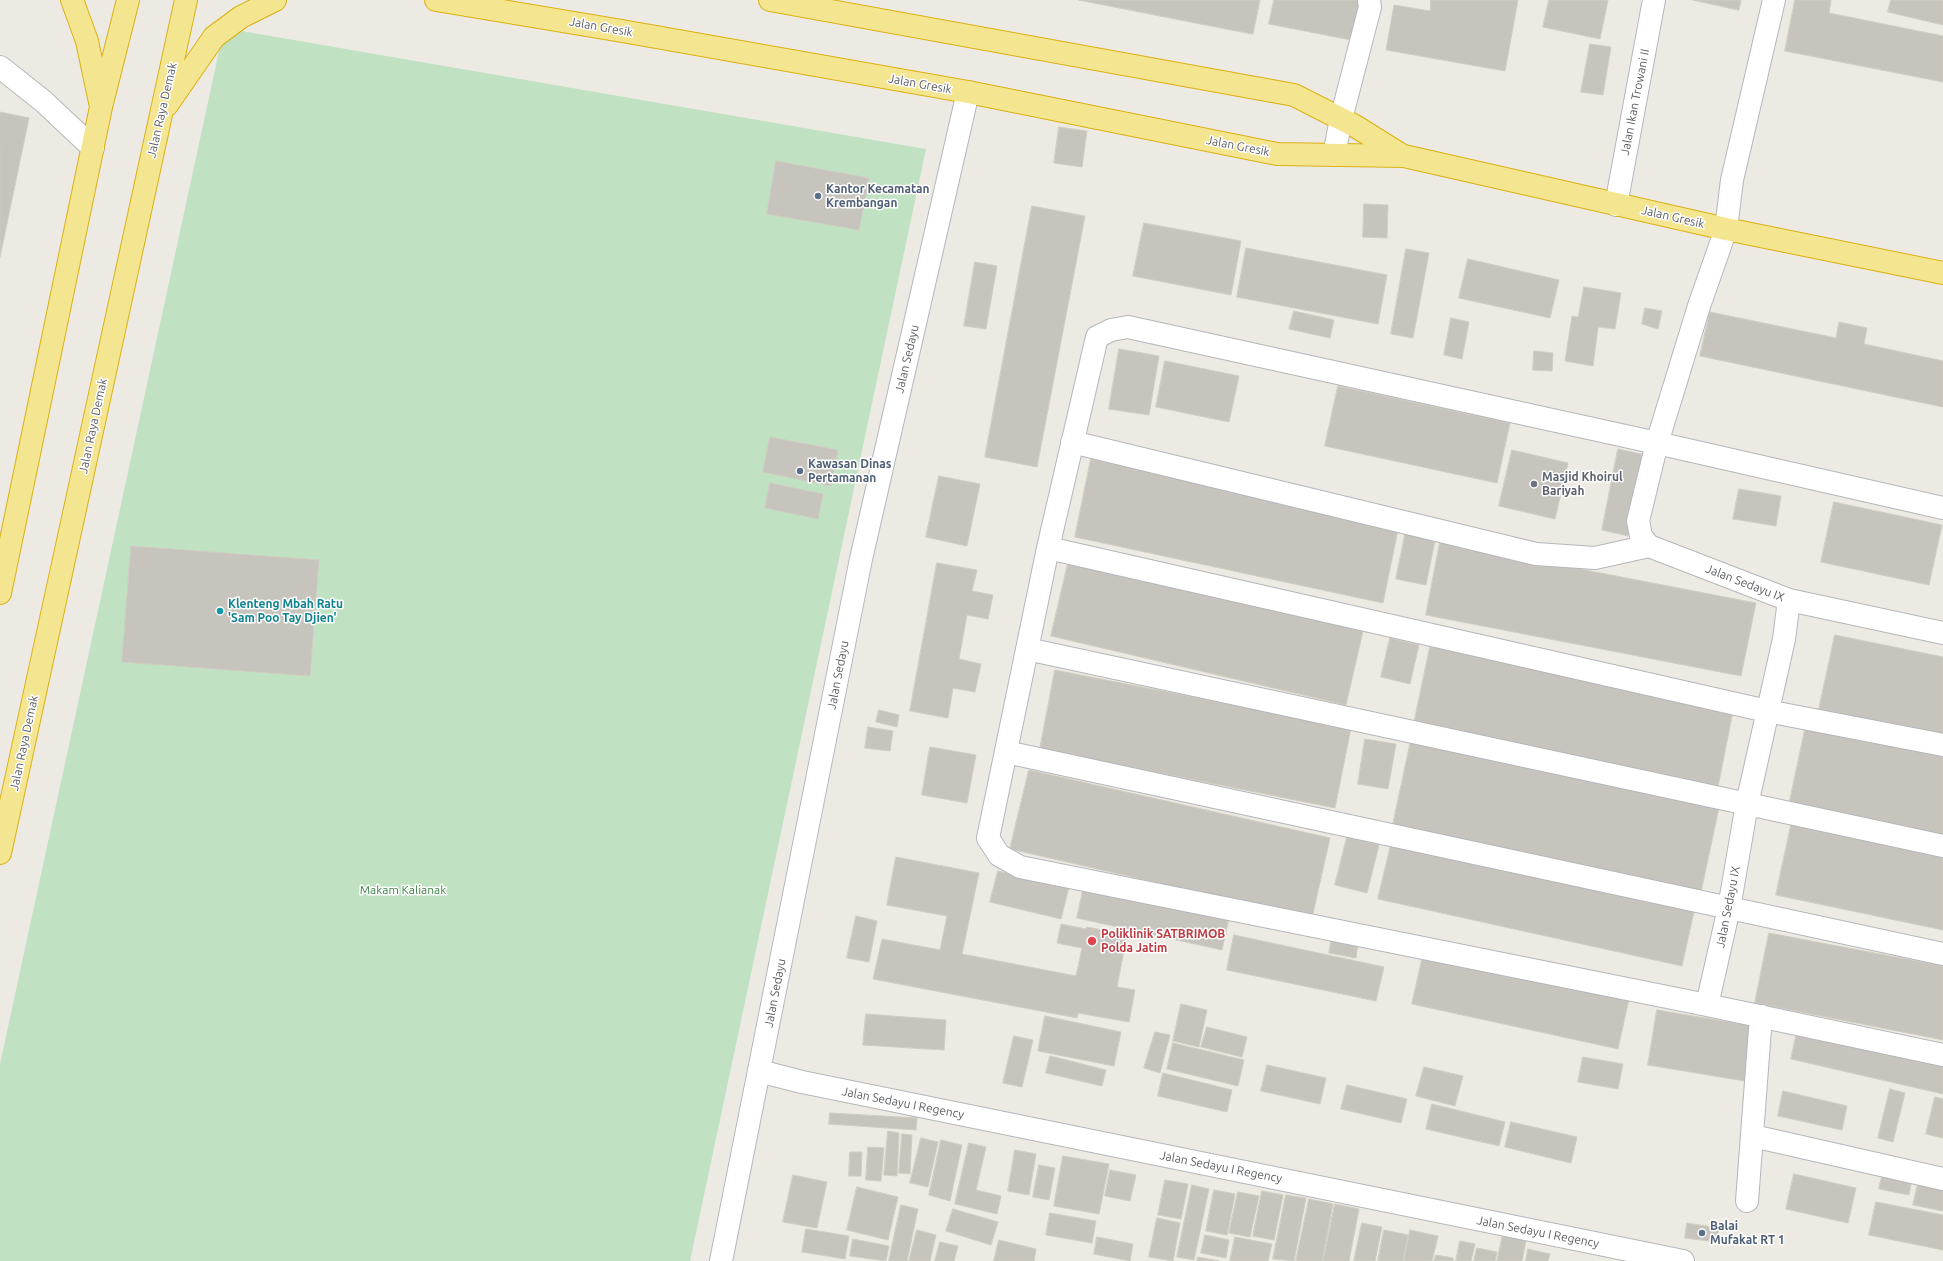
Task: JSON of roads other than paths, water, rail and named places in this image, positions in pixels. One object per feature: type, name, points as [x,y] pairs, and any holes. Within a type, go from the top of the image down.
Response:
[{"type":"highway","points":[[72,0],[87,41],[101,107]]},
{"type":"highway","points":[[0,594],[101,107],[128,0]]},
{"type":"highway","name":"Jalan Raya Demak","points":[[0,853],[186,0]]},
{"type":"highway","points":[[160,115],[214,37],[241,17],[275,0]]},
{"type":"highway","name":"Jalan Gresik","points":[[436,0],[968,92],[1277,154],[1404,156],[1726,229],[1943,273]]},
{"type":"highway","name":"Jalan Gresik","points":[[770,0],[1294,95],[1341,119],[1404,156]]},
{"type":"street","points":[[1334,155],[1341,119],[1370,7],[1369,0]]},
{"type":"street","name":"Jalan Ikan Trowani II","points":[[1616,204],[1654,0]]},
{"type":"street","points":[[1072,442],[1536,554],[1595,558],[1649,546],[1640,536],[1638,521],[1657,443],[1699,306],[1726,229],[1732,180],[1774,0]]},
{"type":"street","points":[[0,68],[43,101],[93,148]]},
{"type":"street","name":"Jalan Sedayu","points":[[721,1261],[861,559],[968,92]]},
{"type":"street","points":[[1943,508],[1657,443],[1128,327],[1111,330],[1097,337],[1048,548],[988,838],[999,855],[1020,867],[1707,1005],[1943,1055]]},
{"type":"street","name":"Jalan Sedayu IX","points":[[1649,546],[1789,600],[1784,639],[1747,804],[1729,908],[1707,1005]]},
{"type":"street","points":[[1048,548],[1767,711],[1943,746]]},
{"type":"street","points":[[1789,600],[1943,633]]},
{"type":"street","points":[[1027,648],[1943,846]]},
{"type":"street","points":[[1006,752],[1943,954]]},
{"type":"street","points":[[1747,1201],[1761,1016]]},
{"type":"street","name":"Jalan Sedayu I Regency","points":[[759,1072],[1683,1261]]},
{"type":"street","points":[[1753,1136],[1943,1179]]},
{"type":"place","name":"Kantor Kecamatan Krembangan","points":[[818,196]]},
{"type":"place","name":"Kawasan Dinas Pertamanan","points":[[800,471]]},
{"type":"place","name":"Masjid Khoirul Bariyah","points":[[1534,484]]},
{"type":"place","name":"Klenteng Mbah Ratu 'Sam Poo Tay Djien'","points":[[220,611]]},
{"type":"place","name":"Poliklinik SATBRIMOB Polda Jatim","points":[[1092,941]]},
{"type":"place","name":"Balai Mufakat RT 1","points":[[1702,1233]]},
{"type":"park label","name":"Makam Kalianak","points":[[403,890]]}]
